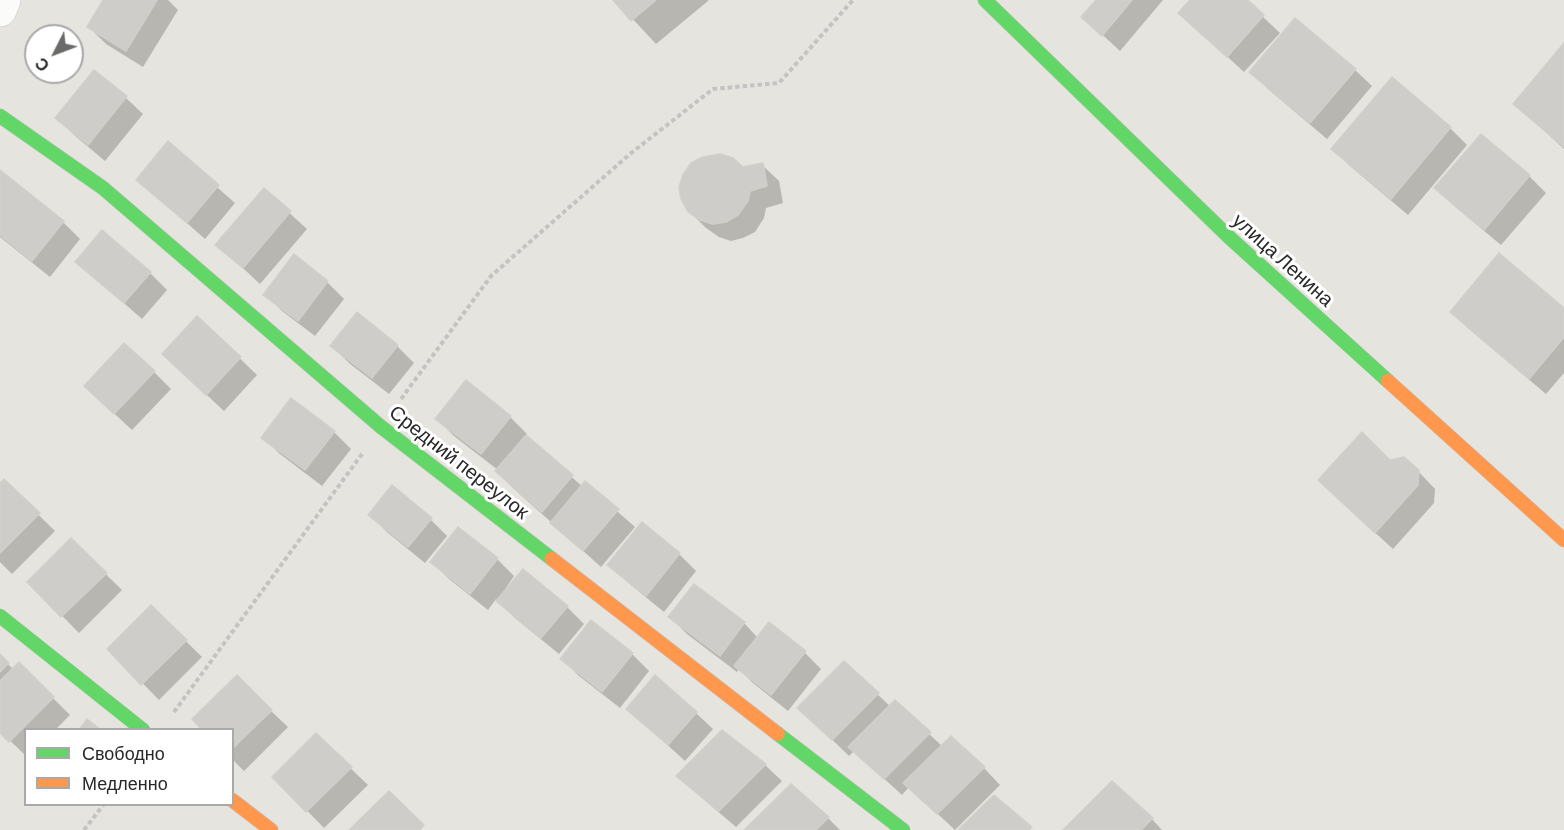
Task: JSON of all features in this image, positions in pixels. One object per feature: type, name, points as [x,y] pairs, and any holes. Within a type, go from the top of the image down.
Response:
[{"type":"street","points":[[0,10],[4,0]]},
{"type":"street","name":"улица Ленина","points":[[985,0],[1230,238],[1564,540]]},
{"type":"street","name":"Средний переулок","points":[[0,116],[103,188],[380,426],[903,830]]},
{"type":"street","points":[[0,616],[142,728]]},
{"type":"street","points":[[234,802],[271,830]]},
{"type":"path","points":[[168,720],[491,276],[630,154],[713,89],[779,82],[853,0]]},
{"type":"path","points":[[84,830],[102,806]]},
{"type":"building","points":[[103,0],[157,0],[126,51],[87,27]]},
{"type":"building","points":[[613,0],[656,0],[631,21]]},
{"type":"building","points":[[1096,0],[1132,0],[1102,36],[1081,17]]},
{"type":"building","points":[[1190,0],[1248,0],[1264,15],[1227,57],[1178,13]]},
{"type":"building","points":[[1295,18],[1356,69],[1310,123],[1249,72]]},
{"type":"building","points":[[1564,43],[1564,147],[1513,104]]},
{"type":"building","points":[[94,70],[127,96],[88,145],[55,118]]},
{"type":"building","points":[[1392,77],[1451,127],[1391,199],[1331,149]]},
{"type":"building","points":[[1481,134],[1530,175],[1484,230],[1434,188]]},
{"type":"building","points":[[168,141],[219,185],[187,223],[136,180]]},
{"type":"building","points":[[720,154],[733,158],[743,167],[763,163],[767,186],[750,191],[748,201],[738,215],[726,222],[713,224],[700,220],[688,212],[681,199],[679,187],[691,163],[703,157]]},
{"type":"building","points":[[0,170],[64,221],[32,261],[0,235]]},
{"type":"building","points":[[264,188],[291,211],[243,268],[215,245]]},
{"type":"building","points":[[102,230],[151,272],[124,303],[75,262]]},
{"type":"building","points":[[1499,253],[1564,308],[1564,337],[1529,379],[1450,312]]},
{"type":"building","points":[[294,254],[328,281],[298,321],[263,295]]},
{"type":"building","points":[[357,312],[398,345],[372,378],[330,346]]},
{"type":"building","points":[[197,316],[241,357],[206,395],[162,354]]},
{"type":"building","points":[[124,343],[155,371],[114,414],[84,386]]},
{"type":"building","points":[[466,380],[511,416],[481,454],[435,419]]},
{"type":"building","points":[[291,398],[335,431],[305,470],[261,438]]},
{"type":"building","points":[[1362,432],[1390,460],[1404,457],[1419,470],[1418,485],[1375,533],[1318,480]]},
{"type":"building","points":[[526,435],[573,475],[542,512],[495,471]]},
{"type":"building","points":[[4,479],[40,513],[0,553],[0,483]]},
{"type":"building","points":[[585,481],[619,509],[583,551],[550,523]]},
{"type":"building","points":[[392,485],[432,518],[408,547],[368,515]]},
{"type":"building","points":[[642,522],[680,553],[646,596],[607,565]]},
{"type":"building","points":[[458,527],[498,558],[470,594],[430,562]]},
{"type":"building","points":[[71,538],[107,573],[61,617],[27,582]]},
{"type":"building","points":[[523,569],[568,606],[541,638],[496,601]]},
{"type":"building","points":[[694,584],[745,622],[720,656],[668,617]]},
{"type":"building","points":[[151,605],[187,640],[141,685],[107,649]]},
{"type":"building","points":[[591,620],[633,653],[602,692],[560,659]]},
{"type":"building","points":[[769,622],[806,651],[771,695],[734,666]]},
{"type":"building","points":[[0,654],[9,663],[0,672]]},
{"type":"building","points":[[844,661],[879,693],[832,740],[797,708]]},
{"type":"building","points":[[19,662],[54,697],[9,742],[0,733],[0,681]]},
{"type":"building","points":[[237,675],[272,710],[234,747],[234,728],[200,728],[192,719]]},
{"type":"building","points":[[655,675],[697,712],[668,745],[626,709]]},
{"type":"building","points":[[895,700],[931,732],[884,779],[848,747]]},
{"type":"building","points":[[87,719],[98,728],[80,728]]},
{"type":"building","points":[[722,730],[766,764],[719,811],[676,776]]},
{"type":"building","points":[[316,733],[352,767],[306,812],[272,777]]},
{"type":"building","points":[[951,736],[985,767],[937,814],[903,783]]},
{"type":"building","points":[[1112,781],[1153,818],[1141,830],[1063,830]]},
{"type":"building","points":[[791,784],[829,817],[816,830],[744,830]]},
{"type":"building","points":[[389,791],[424,825],[420,830],[349,830]]},
{"type":"building","points":[[994,795],[1032,827],[1029,830],[958,830]]},
{"type":"traffic: fast","points":[[985,0],[1230,238],[1388,381]]},
{"type":"traffic: fast","points":[[0,116],[103,188],[380,426],[552,559]]},
{"type":"traffic: fast","points":[[0,616],[140,728]]},
{"type":"traffic: fast","points":[[778,734],[903,830]]},
{"type":"traffic: slow","points":[[1388,381],[1564,540]]},
{"type":"traffic: slow","points":[[552,559],[778,734]]},
{"type":"traffic: slow","points":[[234,802],[271,830]]}]
